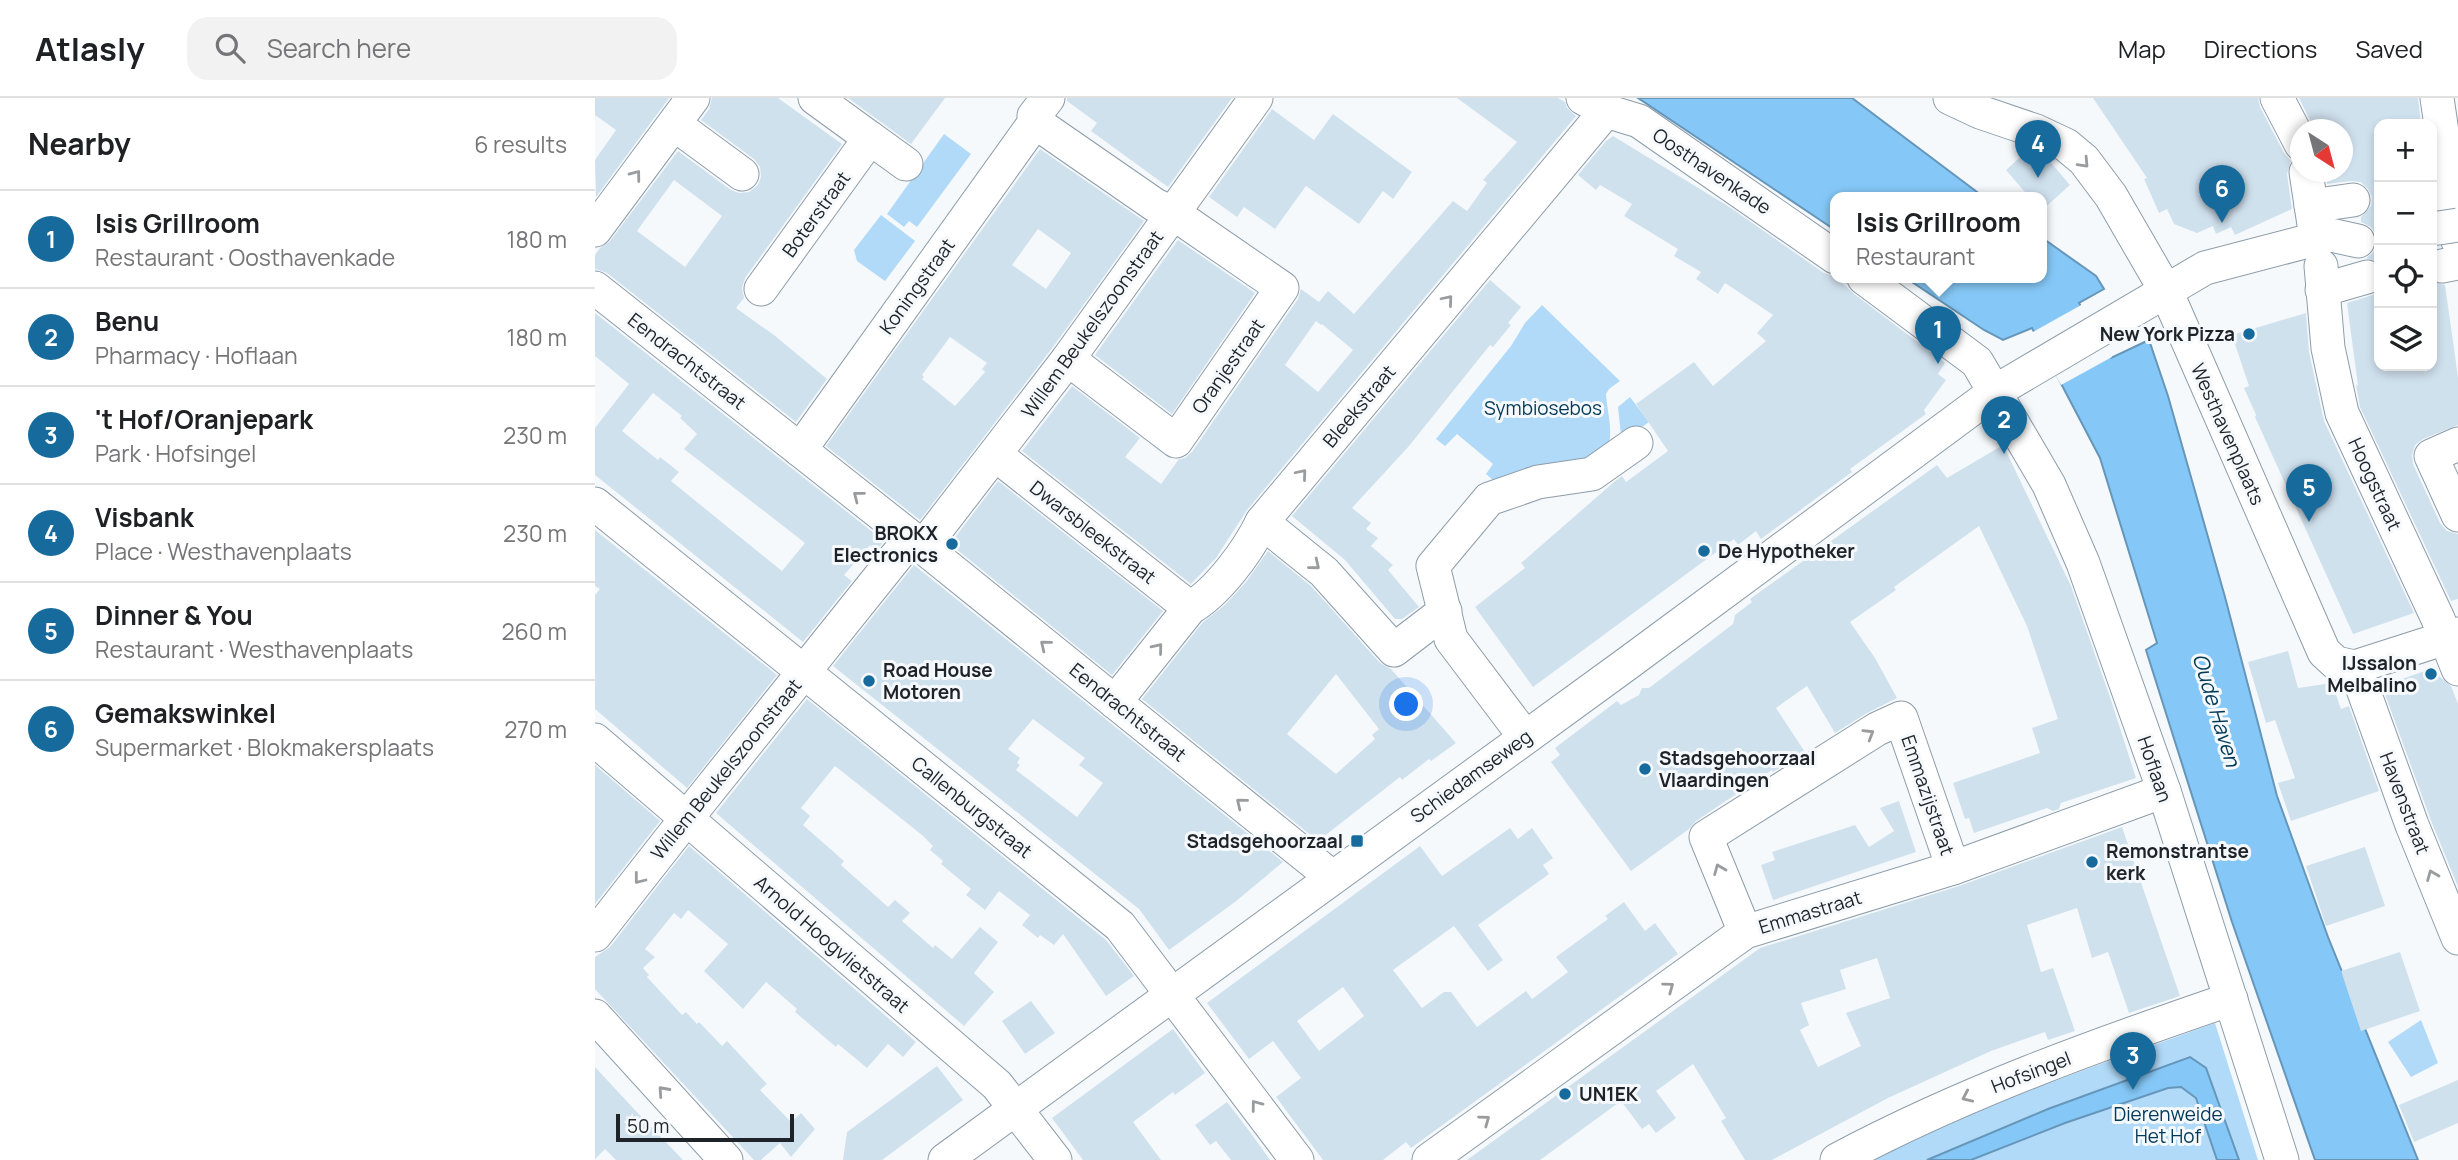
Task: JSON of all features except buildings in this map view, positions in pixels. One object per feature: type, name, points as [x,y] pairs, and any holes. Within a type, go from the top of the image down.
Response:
[{"type":"street","points":[[595,230],[693,98]]},
{"type":"street","points":[[815,98],[906,164]]},
{"type":"street","name":"Willem Beukelszoonstraat","points":[[595,935],[804,673],[996,455],[1256,98]]},
{"type":"street","name":"Westhavenplaats","points":[[1950,98],[1981,105],[2066,145],[2084,160],[2111,196],[2166,291],[2324,652],[2336,663],[2354,667]]},
{"type":"street","points":[[2277,98],[2290,123]]},
{"type":"street","name":"Oosthavenkade","points":[[1594,104],[1639,121],[1830,254]]},
{"type":"street","name":"Bleekstraat","points":[[1115,702],[1190,608],[1204,600],[1252,541],[1262,522],[1594,104]]},
{"type":"street","points":[[2445,107],[2448,226]]},
{"type":"street","name":"Koningstraat","points":[[800,450],[1041,110],[1155,205],[1173,212]]},
{"type":"street","points":[[674,124],[742,174]]},
{"type":"street","name":"Boterstraat","points":[[761,289],[870,138]]},
{"type":"street","points":[[2307,182],[2313,219],[2353,200]]},
{"type":"street","name":"Oranjestraat","points":[[1068,359],[1176,441],[1282,288],[1173,212]]},
{"type":"street","points":[[2166,291],[2211,289],[2332,256],[2369,239]]},
{"type":"street","name":"Hoogstraat","points":[[2367,277],[2322,278],[2328,348],[2342,413],[2452,636],[2458,669]]},
{"type":"street","points":[[1871,283],[1977,362],[1996,391]]},
{"type":"street","name":"Eendrachtstraat","points":[[595,288],[1332,877]]},
{"type":"street","name":"Schiedamseweg","points":[[945,1160],[1996,391],[2166,291]]},
{"type":"street","name":"Hoflaan","points":[[1996,391],[2049,485],[2083,563],[2164,791],[2282,1160]]},
{"type":"street","points":[[1525,737],[1451,639],[1433,566],[1489,499],[1538,482],[1592,474],[1636,443]]},
{"type":"street","points":[[2458,443],[2431,456],[2458,515]]},
{"type":"street","name":"Dwarsbleekstraat","points":[[996,455],[1190,608]]},
{"type":"street","name":"Callenburgstraat","points":[[595,504],[1120,926],[1297,1160]]},
{"type":"street","points":[[1262,522],[1324,572],[1394,650],[1445,611]]},
{"type":"street","points":[[2354,667],[2452,636]]},
{"type":"street","name":"Havenstraat","points":[[2354,667],[2411,825],[2458,938]]},
{"type":"street","name":"Emmazijstraat","points":[[1745,932],[1706,837],[1877,729],[1901,718],[1953,868]]},
{"type":"street","name":"Arnold Hoogvlietstraat","points":[[595,740],[997,1084],[1055,1160]]},
{"type":"street","name":"Emmastraat","points":[[1429,1160],[1745,932],[1953,868],[2164,791]]},
{"type":"street","name":"Hofsingel","points":[[1837,1160],[1900,1126],[2012,1077],[2231,999]]},
{"type":"street","points":[[595,1016],[726,1160]]},
{"type":"green space","points":[[944,134],[971,154],[917,227],[909,221],[904,227],[887,214]]},
{"type":"green space","points":[[881,215],[915,241],[885,281],[857,261],[854,250]]},
{"type":"green space","name":"Symbiosebos","points":[[1542,305],[1620,381],[1606,394],[1610,441],[1604,454],[1496,483],[1486,474],[1493,464],[1457,434],[1445,446],[1436,439],[1511,346],[1525,323]]},
{"type":"green space","points":[[1630,397],[1649,422],[1627,438],[1621,435],[1618,407]]},
{"type":"green space","points":[[2421,1020],[2438,1063],[2411,1077],[2388,1042]]},
{"type":"green space","name":"Dierenweide Het Hof","points":[[2215,1023],[2258,1160],[1871,1160],[1998,1103]]},
{"type":"water","points":[[1638,98],[1852,98],[1977,192],[1830,192],[1830,227]]},
{"type":"water","name":"Oude Haven","points":[[2047,241],[2096,276],[2104,289],[2079,303],[2111,358],[2149,340],[2168,396],[2225,597],[2277,796],[2328,937],[2418,1160],[2315,1160],[2232,922],[2146,650],[2157,643],[2100,458],[2032,328],[2003,340],[1914,283],[2047,283]]},
{"type":"water","points":[[2190,1057],[2206,1068],[2239,1160],[2217,1160],[2196,1098],[2181,1087],[2168,1088],[2065,1123],[1971,1160],[1927,1160],[2048,1109]]},
{"type":"pier","points":[[2083,304],[2112,357],[2061,385],[2031,333]]},
{"type":"place","name":"Visbank","points":[[2038,178]]},
{"type":"place","name":"Gemakswinkel","points":[[2222,223]]},
{"type":"place","name":"New York Pizza","points":[[2249,334]]},
{"type":"place","name":"Isis Grillroom","points":[[1938,364]]},
{"type":"place","name":"Benu","points":[[2004,454]]},
{"type":"place","name":"Dinner & You","points":[[2309,522]]},
{"type":"place","name":"BROKX Electronics","points":[[952,544]]},
{"type":"place","name":"De Hypotheker","points":[[1704,551]]},
{"type":"place","name":"IJssalon Melbalino","points":[[2431,674]]},
{"type":"place","name":"Road House Motoren","points":[[869,681]]},
{"type":"place","name":"Stadsgehoorzaal Vlaardingen","points":[[1645,769]]},
{"type":"place","name":"Stadsgehoorzaal","points":[[1357,841]]},
{"type":"place","name":"Remonstrantse kerk","points":[[2092,862]]},
{"type":"place","name":"'t Hof/Oranjepark","points":[[2133,1090]]},
{"type":"place","name":"UN1EK","points":[[1565,1094]]}]
